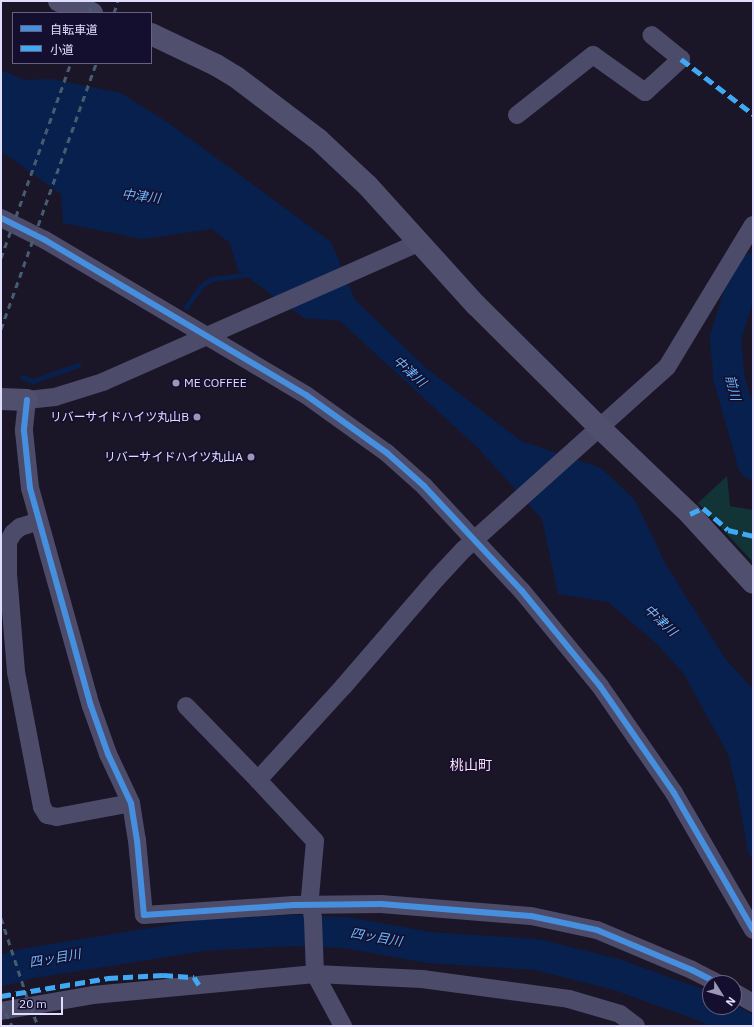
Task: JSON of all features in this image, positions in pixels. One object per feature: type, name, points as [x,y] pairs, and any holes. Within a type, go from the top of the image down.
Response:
[{"type":"street","points":[[59,1],[89,12]]},
{"type":"street","points":[[152,34],[216,65],[236,77],[319,140],[368,186],[595,433],[690,514],[748,578]]},
{"type":"street","points":[[517,115],[593,54],[645,92],[680,59],[651,35]]},
{"type":"street","points":[[1,218],[45,240],[306,395],[387,453],[479,536],[600,686],[631,730],[674,793],[753,930]]},
{"type":"street","points":[[258,780],[343,687],[437,578],[479,536],[667,367],[753,225]]},
{"type":"street","points":[[1,399],[27,400],[55,397],[103,382],[418,242]]},
{"type":"street","points":[[27,400],[24,431],[30,488],[91,706],[108,754],[131,803],[144,915],[312,912],[381,904],[531,916],[597,930],[702,975]]},
{"type":"street","points":[[39,521],[20,527],[13,533],[8,542],[8,574],[16,672],[42,807],[48,815],[57,818],[131,803]]},
{"type":"street","points":[[186,706],[315,841],[312,912],[314,969],[343,1026]]},
{"type":"street","points":[[1,1012],[93,995],[314,969],[422,979],[569,999],[620,1014],[636,1026]]},
{"type":"street","points":[[742,997],[753,1003]]},
{"type":"green space","points":[[727,476],[730,506],[753,510],[753,562],[698,503]]},
{"type":"water","name":"中津川","points":[[1,70],[25,80],[51,79],[121,93],[170,124],[331,242],[355,300],[427,369],[521,441],[601,468],[635,500],[666,565],[726,660],[753,689],[753,859],[748,852],[738,796],[728,754],[684,674],[658,645],[608,602],[558,594],[542,519],[478,448],[340,321],[304,318],[238,270],[230,243],[212,229],[142,239],[63,223],[61,194],[1,151]]},
{"type":"waterway","name":"前川","points":[[753,268],[743,279],[725,338],[728,376],[753,464]]},
{"type":"waterway","points":[[186,307],[201,286],[211,279],[249,274]]},
{"type":"waterway","points":[[22,377],[33,381],[78,365]]},
{"type":"waterway","name":"四ッ目川","points":[[1,970],[27,963],[201,935],[291,930],[345,932],[428,947],[536,954],[616,974],[707,1007],[741,1026]]},
{"type":"railway","points":[[89,12],[93,1]]},
{"type":"railway","points":[[114,12],[118,1]]},
{"type":"railway","points":[[1,258],[71,64]]},
{"type":"railway","points":[[1,329],[96,64]]},
{"type":"railway","points":[[1,918],[38,1026]]},
{"type":"railway","points":[[1,1003],[12,1026]]},
{"type":"marked path","points":[[681,59],[753,114]]},
{"type":"marked path","points":[[690,514],[703,508],[728,530],[753,536]]},
{"type":"marked path","points":[[1,996],[108,978],[163,975],[194,977],[199,985]]},
{"type":"cycle path","points":[[1,218],[45,240],[306,395],[387,453],[424,486],[522,591],[600,686],[674,793],[753,930]]},
{"type":"cycle path","points":[[27,400],[24,431],[30,488],[91,706],[108,754],[131,803],[137,840],[144,915],[294,905],[381,904],[531,916],[597,930],[702,975]]},
{"type":"place","name":"ME COFFEE","points":[[176,383]]},
{"type":"place","name":"リバーサイドハイツ丸山B","points":[[197,417]]},
{"type":"place","name":"リバーサイドハイツ丸山A","points":[[251,457]]},
{"type":"district","name":"桃山町","points":[[471,765]]}]
